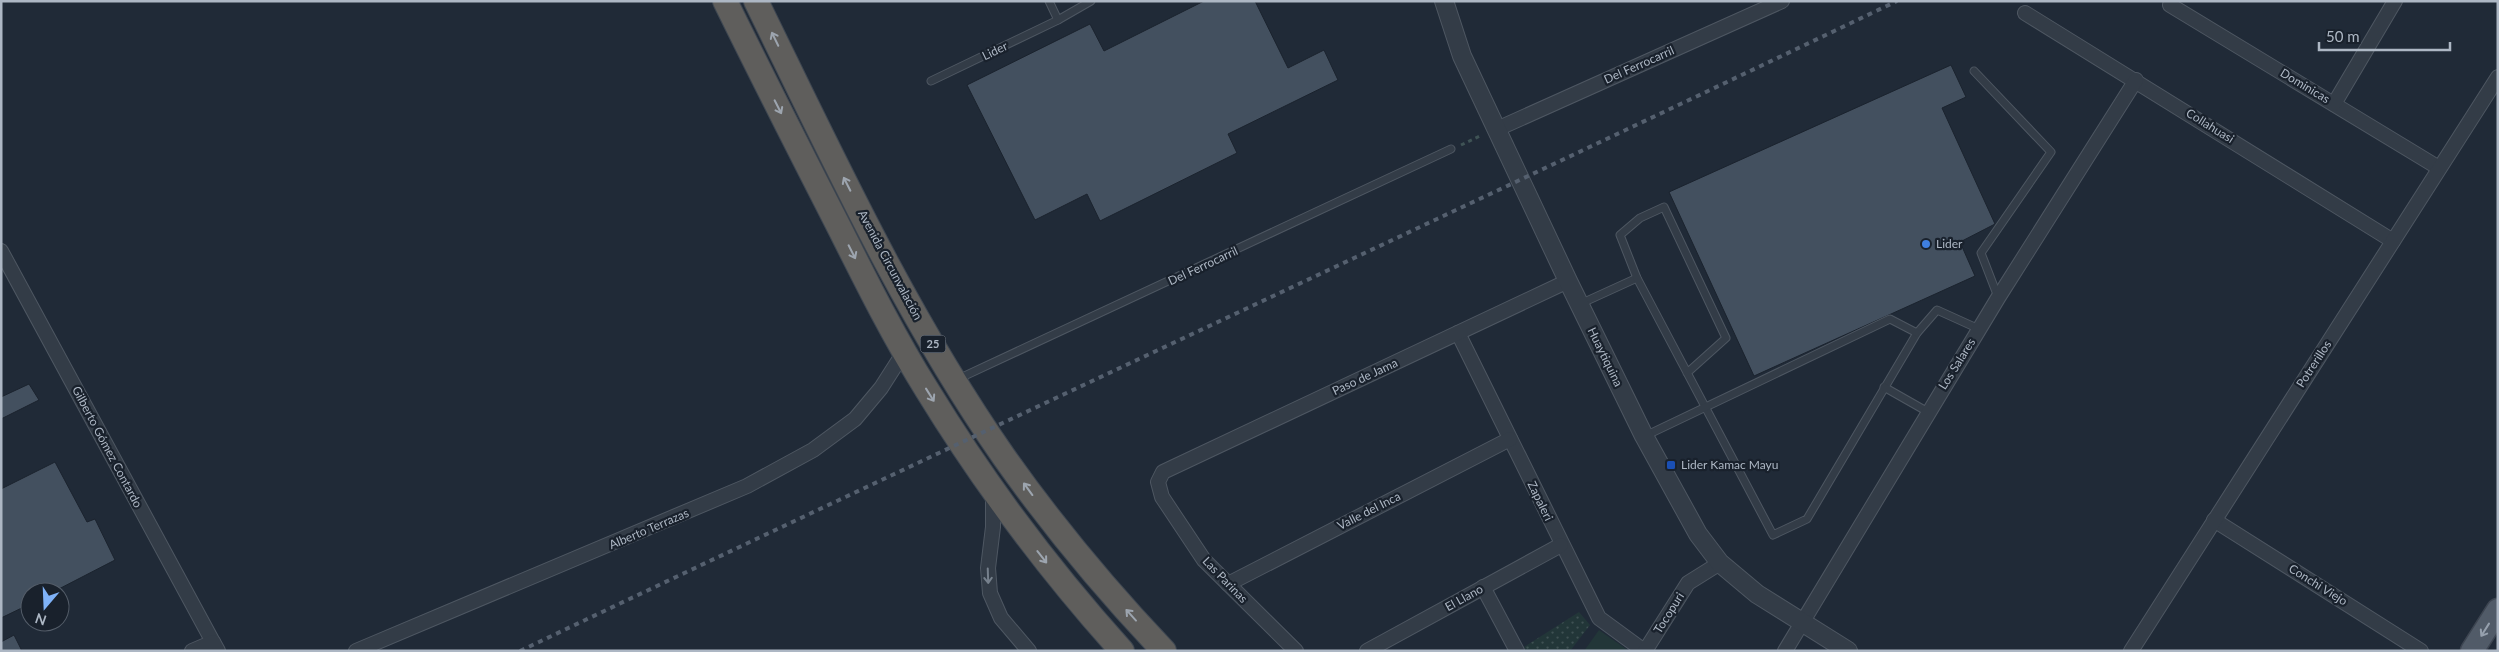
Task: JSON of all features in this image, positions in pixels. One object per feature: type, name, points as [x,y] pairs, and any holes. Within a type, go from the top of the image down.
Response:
[{"type":"highway","name":"25","points":[[725,1],[904,352],[993,492],[1054,573],[1122,651]]},
{"type":"highway","name":"Avenida Circunvalación","points":[[756,1],[866,221],[955,381],[1004,456],[1058,528],[1118,602],[1164,651]]},
{"type":"main road","points":[[2472,651],[2498,610]]},
{"type":"street","name":"Huaytiquina","points":[[1444,1],[1456,42],[1568,281],[1682,509],[1720,563],[1757,594],[1848,651]]},
{"type":"street","name":"Del Ferrocarril","points":[[1497,129],[1782,1]]},
{"type":"street","points":[[2334,104],[2395,1]]},
{"type":"street","name":"Dominicas","points":[[2174,3],[2440,168]]},
{"type":"street","name":"Collahuasi","points":[[2025,13],[2136,80],[2393,241]]},
{"type":"street","name":"Potrerillos","points":[[2131,651],[2498,77]]},
{"type":"street","name":"Los Salares","points":[[1785,651],[1979,328],[2136,80]]},
{"type":"street","name":"Gilberto Gómez Contardo","points":[[1,251],[215,646]]},
{"type":"street","name":"Paso de Jama","points":[[1163,472],[1568,281]]},
{"type":"street","name":"Zapaleri","points":[[1458,333],[1561,545],[1599,618],[1645,651]]},
{"type":"street","name":"Alberto Terrazas","points":[[356,651],[747,486],[812,450],[855,419],[881,388],[904,352]]},
{"type":"street","name":"Valle del Inca","points":[[1228,584],[1510,439]]},
{"type":"street","name":"Las Parinas","points":[[1163,472],[1158,482],[1162,497],[1204,560],[1296,651]]},
{"type":"street","points":[[993,492],[993,527],[988,568],[990,593],[1001,618],[1029,651]]},
{"type":"street","name":"Conchi Viejo","points":[[2214,520],[2421,651]]},
{"type":"street","name":"El Llano","points":[[1367,651],[1561,545]]},
{"type":"street","name":"Tocopuri","points":[[1645,651],[1688,583],[1720,563]]},
{"type":"street","points":[[1483,587],[1517,651]]},
{"type":"street","points":[[192,651],[215,646]]},
{"type":"lane","points":[[1049,1],[1058,20]]},
{"type":"lane","name":"Lider","points":[[931,82],[1058,20],[1091,1]]},
{"type":"lane","points":[[1974,72],[2051,152],[1981,253],[1998,298]]},
{"type":"lane","name":"Del Ferrocarril","points":[[955,381],[1451,149]]},
{"type":"lane","points":[[1687,373],[1726,338],[1664,207],[1640,218],[1620,235],[1637,278],[1687,373],[1773,535],[1807,519],[1917,332],[1937,310],[1979,328]]},
{"type":"lane","points":[[1580,305],[1637,278]]},
{"type":"lane","points":[[1644,436],[1890,319],[1917,332]]},
{"type":"lane","points":[[1884,387],[1928,412]]},
{"type":"path","points":[[1451,149],[1497,129]]},
{"type":"green space","points":[[1579,612],[1590,625],[1570,651],[1527,651],[1524,647]]},
{"type":"green space","points":[[1599,630],[1629,651],[1584,651]]},
{"type":"building","points":[[1204,1],[1255,1],[1288,68],[1324,50],[1338,80],[1228,134],[1237,153],[1100,221],[1087,194],[1035,220],[967,85],[1090,24],[1104,51]]},
{"type":"building","points":[[1951,65],[1966,97],[1942,108],[1995,224],[1960,242],[1975,276],[1754,376],[1669,192]]},
{"type":"building","points":[[29,384],[39,400],[1,419],[1,397]]},
{"type":"building","points":[[55,462],[87,522],[95,519],[115,560],[70,583],[20,582],[20,609],[1,618],[1,489]]},
{"type":"building","points":[[14,635],[22,651],[1,651],[1,642]]},
{"type":"railway","points":[[520,651],[1897,1]]},
{"type":"place","name":"Lider","points":[[1926,244]]},
{"type":"place","name":"Lider Kamac Mayu","points":[[1671,465]]}]
